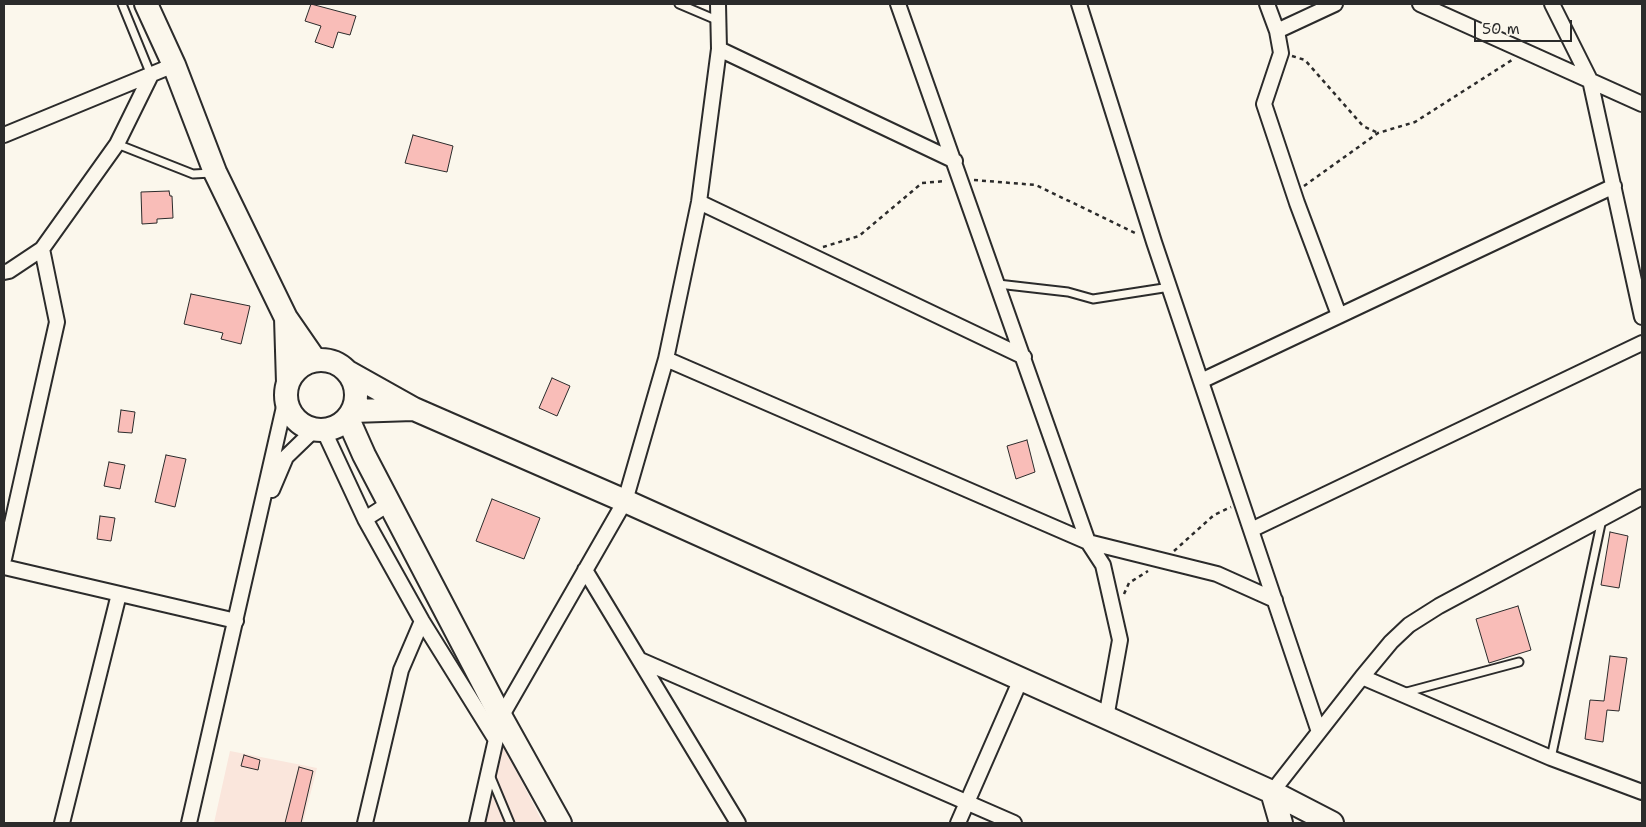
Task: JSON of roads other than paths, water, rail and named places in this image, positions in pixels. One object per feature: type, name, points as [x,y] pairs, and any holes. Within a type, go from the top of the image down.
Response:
[{"type":"main road","points":[[146,4],[174,65],[215,172],[286,318],[315,360]]},
{"type":"main road","points":[[286,318],[289,410],[295,420],[304,427],[319,431],[364,455]]},
{"type":"main road","points":[[287,391],[294,372],[304,365],[315,360],[333,362],[414,409],[625,501],[1272,792],[1332,823]]},
{"type":"main road","points":[[348,372],[356,391],[351,415],[364,455],[501,716],[560,823]]},
{"type":"main road","points":[[319,431],[337,427],[351,415],[414,409]]},
{"type":"main road","points":[[1272,792],[1280,823]]},
{"type":"street","points":[[478,823],[501,716],[625,501],[666,359],[699,202],[718,49],[718,4]]},
{"type":"street","points":[[898,4],[1088,542],[1103,565],[1120,640],[1106,718]]},
{"type":"street","points":[[1079,4],[1170,287],[1319,732]]},
{"type":"street","points":[[1267,4],[1277,31],[1281,53],[1264,104],[1297,204],[1339,315]]},
{"type":"street","points":[[1277,31],[1335,4]]},
{"type":"street","points":[[1420,4],[1642,104]]},
{"type":"street","points":[[1552,4],[1590,80],[1642,317]]},
{"type":"street","points":[[718,49],[955,161]]},
{"type":"street","points":[[4,135],[174,65]]},
{"type":"street","points":[[4,272],[9,271],[42,249],[118,144],[151,75]]},
{"type":"street","points":[[1201,381],[1614,186]]},
{"type":"street","points":[[699,202],[1024,357]]},
{"type":"street","points":[[4,558],[57,322],[42,249]]},
{"type":"street","points":[[1251,530],[1642,342]]},
{"type":"street","points":[[666,359],[1088,542],[1217,574],[1275,600]]},
{"type":"street","points":[[189,823],[287,391]]},
{"type":"street","points":[[258,522],[286,457],[319,431],[422,621],[496,740]]},
{"type":"street","points":[[1272,792],[1362,676],[1391,642],[1409,625],[1439,606],[1642,497]]},
{"type":"street","points":[[365,519],[390,503]]},
{"type":"street","points":[[4,567],[236,622]]},
{"type":"street","points":[[585,570],[738,823]]},
{"type":"street","points":[[62,823],[120,594]]},
{"type":"street","points":[[365,823],[401,670],[422,621]]},
{"type":"street","points":[[640,660],[1014,823]]},
{"type":"street","points":[[1362,676],[1551,758],[1642,792]]},
{"type":"street","points":[[958,823],[1021,679]]},
{"type":"lane","points":[[122,4],[151,75]]},
{"type":"lane","points":[[678,4],[719,21]]},
{"type":"lane","points":[[118,144],[193,174],[215,172]]},
{"type":"lane","points":[[998,284],[1068,292],[1093,298],[1170,287]]},
{"type":"lane","points":[[1551,758],[1603,518]]},
{"type":"lane","points":[[1402,694],[1519,662]]},
{"type":"lane","points":[[489,772],[510,823]]}]
